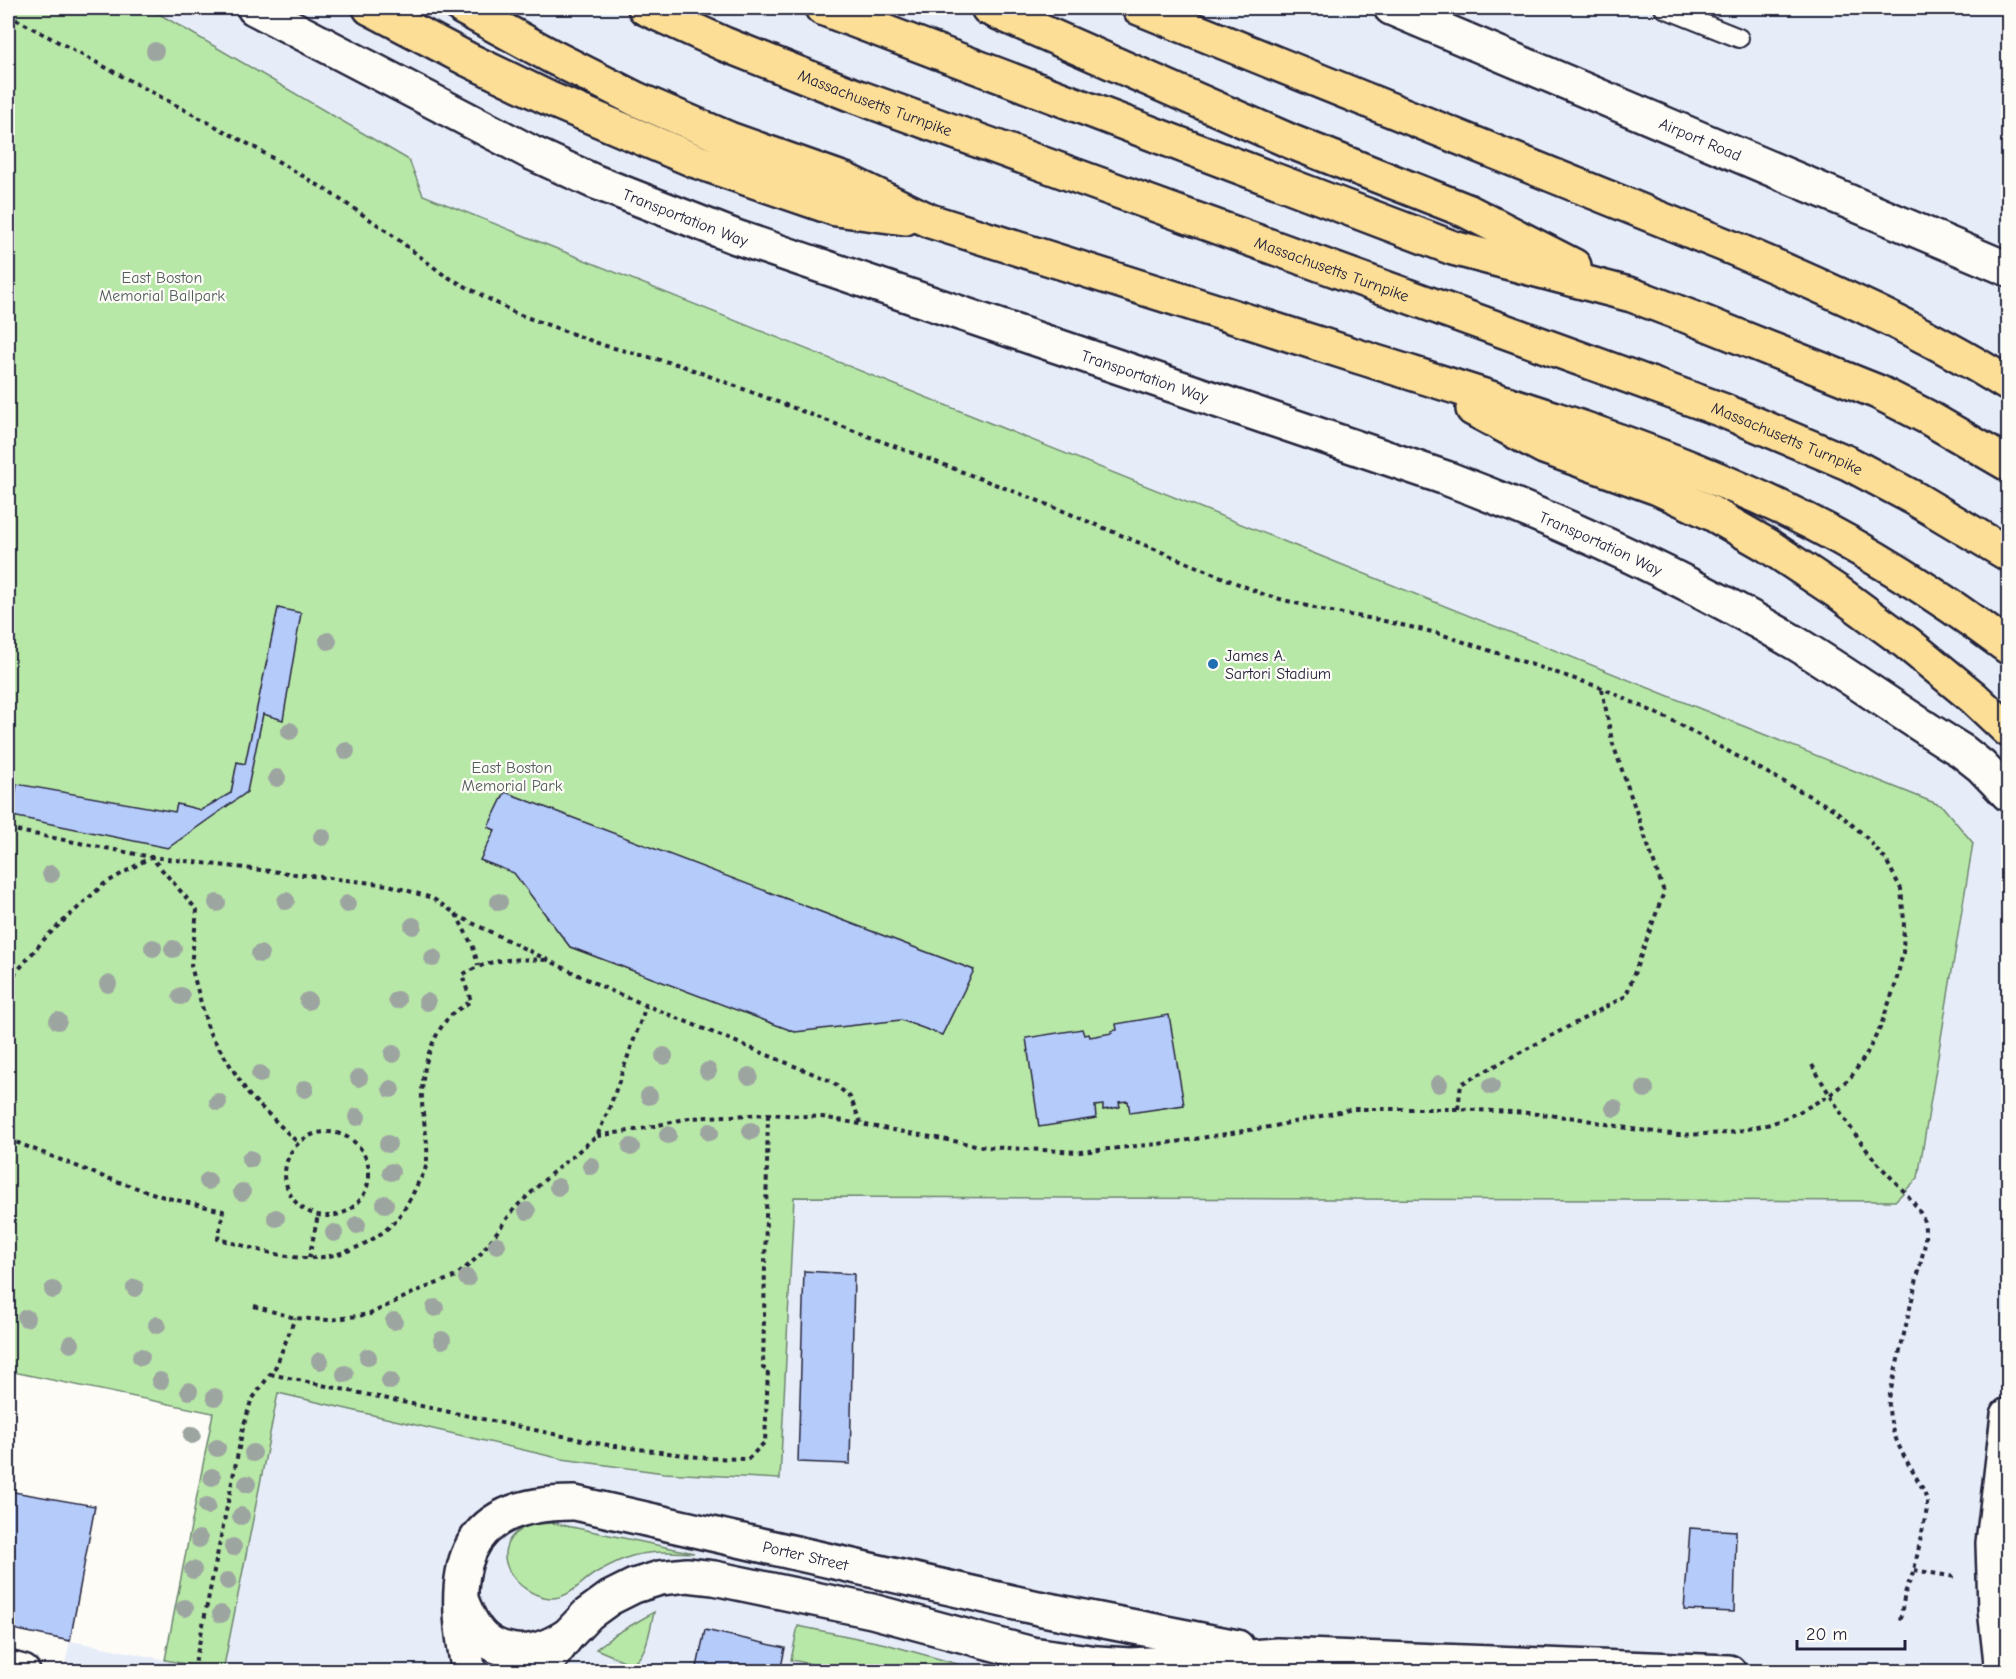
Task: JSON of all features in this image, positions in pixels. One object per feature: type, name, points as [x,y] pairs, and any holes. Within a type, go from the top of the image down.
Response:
[{"type":"highway","points":[[370,8],[552,100],[696,161],[836,209],[930,221]]},
{"type":"highway","points":[[463,8],[636,99],[729,139],[845,180],[930,221],[1398,368],[1653,454],[1721,481],[1785,510],[1899,573],[2008,647]]},
{"type":"highway","name":"Massachusetts Turnpike","points":[[645,8],[724,44],[850,94],[1732,414],[1848,463],[1914,498],[2008,554]]},
{"type":"highway","points":[[822,8],[1453,248],[1632,295]]},
{"type":"highway","points":[[987,8],[1302,146],[1467,211],[1632,295],[1863,386],[1927,417],[2008,464]]},
{"type":"highway","points":[[1139,8],[1745,253],[1914,332],[2008,384]]},
{"type":"highway","points":[[1398,368],[1544,447],[1658,488],[1711,513],[1767,545],[1831,587],[1907,643],[1974,698],[2008,730]]},
{"type":"main road","name":"Transportation Way","points":[[254,8],[531,153],[657,207],[736,237],[1446,478],[1508,501],[1623,551],[1798,645],[1962,751],[1981,766],[2008,794]]},
{"type":"main road","name":"Airport Road","points":[[1392,8],[2008,269]]},
{"type":"main road","points":[[2002,1671],[1995,1609],[1994,1543],[2008,1415]]},
{"type":"main road","name":"Porter Street","points":[[469,1671],[462,1635],[460,1582],[470,1549],[490,1524],[519,1509],[538,1505],[574,1503],[1038,1608],[1277,1655]]},
{"type":"main road","name":"Porter Street","points":[[540,1671],[588,1614],[618,1594],[660,1578],[687,1575],[714,1578],[822,1600],[1032,1654],[1130,1668],[1172,1667],[1277,1655],[1728,1671]]},
{"type":"main road","points":[[460,1597],[471,1622],[484,1638],[500,1647],[521,1652],[541,1649],[568,1635]]},
{"type":"lane","points":[[1664,8],[1739,38]]},
{"type":"path","points":[[8,15],[252,146],[323,188],[387,231],[444,275],[515,313],[606,346],[680,365],[1034,499],[1265,595],[1326,611],[1437,633],[1602,688],[1674,722],[1835,810],[1864,835],[1886,860],[1901,889],[1904,921],[1903,953],[1895,986],[1880,1028],[1851,1077],[1830,1095],[1801,1112],[1771,1124],[1729,1133],[1689,1134],[1632,1129],[1576,1118],[1458,1109],[1353,1109],[1264,1128],[1176,1142],[1080,1152],[986,1147],[822,1117],[768,1114],[689,1118],[597,1136]]},
{"type":"path","points":[[1458,1109],[1461,1084],[1626,996],[1664,892],[1612,741],[1602,688]]},
{"type":"path","points":[[8,829],[152,857],[389,885],[432,898],[456,914],[609,990],[831,1081],[850,1097],[861,1123]]},
{"type":"path","points":[[8,982],[47,936],[104,884],[152,857]]},
{"type":"path","points":[[152,857],[197,910],[191,966],[209,1032],[249,1095],[298,1143]]},
{"type":"path","points":[[456,914],[474,947],[478,965]]},
{"type":"path","points":[[8,1139],[104,1177],[164,1197],[223,1211],[218,1239],[288,1256],[309,1258],[334,1255],[380,1233],[399,1216],[426,1167],[426,1136],[422,1102],[424,1066],[438,1033],[450,1015],[471,1001],[462,975],[478,965],[505,959],[547,960]]},
{"type":"path","points":[[254,1306],[295,1318],[330,1320],[370,1314],[417,1291],[456,1276],[479,1256],[515,1208],[552,1173],[597,1136],[646,1006]]},
{"type":"path","points":[[1812,1065],[1872,1157],[1916,1207],[1926,1229],[1925,1244],[1888,1410],[1894,1437],[1927,1500],[1914,1570],[1905,1593],[1900,1620]]},
{"type":"path","points":[[270,1374],[601,1444],[706,1458],[748,1459],[765,1442],[768,1370],[763,1368],[768,1114]]},
{"type":"path","points":[[335,1132],[348,1137],[358,1145],[366,1156],[370,1169],[369,1182],[364,1195],[355,1205],[331,1216],[318,1215],[295,1202],[288,1191],[285,1179],[290,1153],[298,1143],[316,1133],[335,1132]]},
{"type":"path","points":[[309,1258],[318,1215]]},
{"type":"path","points":[[204,1671],[194,1669],[243,1428],[250,1401],[276,1366],[295,1318]]},
{"type":"path","points":[[1914,1570],[1955,1577]]},
{"type":"shaded area","points":[[149,8],[2008,8],[2008,1671],[223,1671],[277,1393],[562,1459],[664,1473],[780,1479],[794,1197],[1895,1201],[1973,844],[1942,806],[423,195],[409,160]]},
{"type":"shaded area","points":[[70,1641],[103,1647],[219,1671],[63,1672]]},
{"type":"green space","name":"East Boston Memorial Park","points":[[8,8],[149,8],[409,160],[423,195],[1942,806],[1973,843],[1918,1178],[1895,1201],[794,1197],[780,1479],[664,1473],[562,1459],[278,1393],[223,1671],[165,1660],[213,1413],[8,1371]]},
{"type":"green space","points":[[553,1523],[694,1553],[668,1552],[634,1555],[597,1572],[564,1596],[550,1598],[526,1589],[516,1581],[505,1560],[506,1549],[511,1538],[521,1529],[532,1525]]},
{"type":"green space","points":[[654,1612],[647,1642],[641,1656],[636,1661],[631,1664],[596,1649],[616,1634]]},
{"type":"green space","points":[[798,1626],[886,1644],[982,1671],[847,1671],[791,1660]]},
{"type":"building","points":[[278,608],[301,613],[283,720],[263,714],[247,792],[168,848],[12,816],[17,784],[175,812],[177,804],[201,810],[231,793],[237,762],[245,764]]},
{"type":"building","points":[[505,792],[974,970],[942,1035],[901,1020],[795,1032],[570,947],[514,873],[480,860],[495,830],[488,827]]},
{"type":"building","points":[[1169,1015],[1184,1105],[1130,1113],[1128,1101],[1119,1102],[1120,1107],[1103,1110],[1103,1105],[1095,1106],[1096,1118],[1039,1127],[1026,1038],[1082,1029],[1084,1035],[1089,1034],[1090,1037],[1112,1033],[1111,1031],[1117,1030],[1116,1024]]},
{"type":"building","points":[[804,1271],[854,1274],[850,1464],[798,1462]]},
{"type":"building","points":[[8,1491],[95,1506],[70,1641],[8,1628]]},
{"type":"building","points":[[1690,1528],[1736,1531],[1734,1612],[1684,1610]]},
{"type":"building","points":[[705,1630],[785,1648],[780,1672],[696,1672]]},
{"type":"place","name":"James A. Sartori Stadium","points":[[1213,664]]},
{"type":"park label","name":"East Boston Memorial Ballpark","points":[[162,286]]}]
